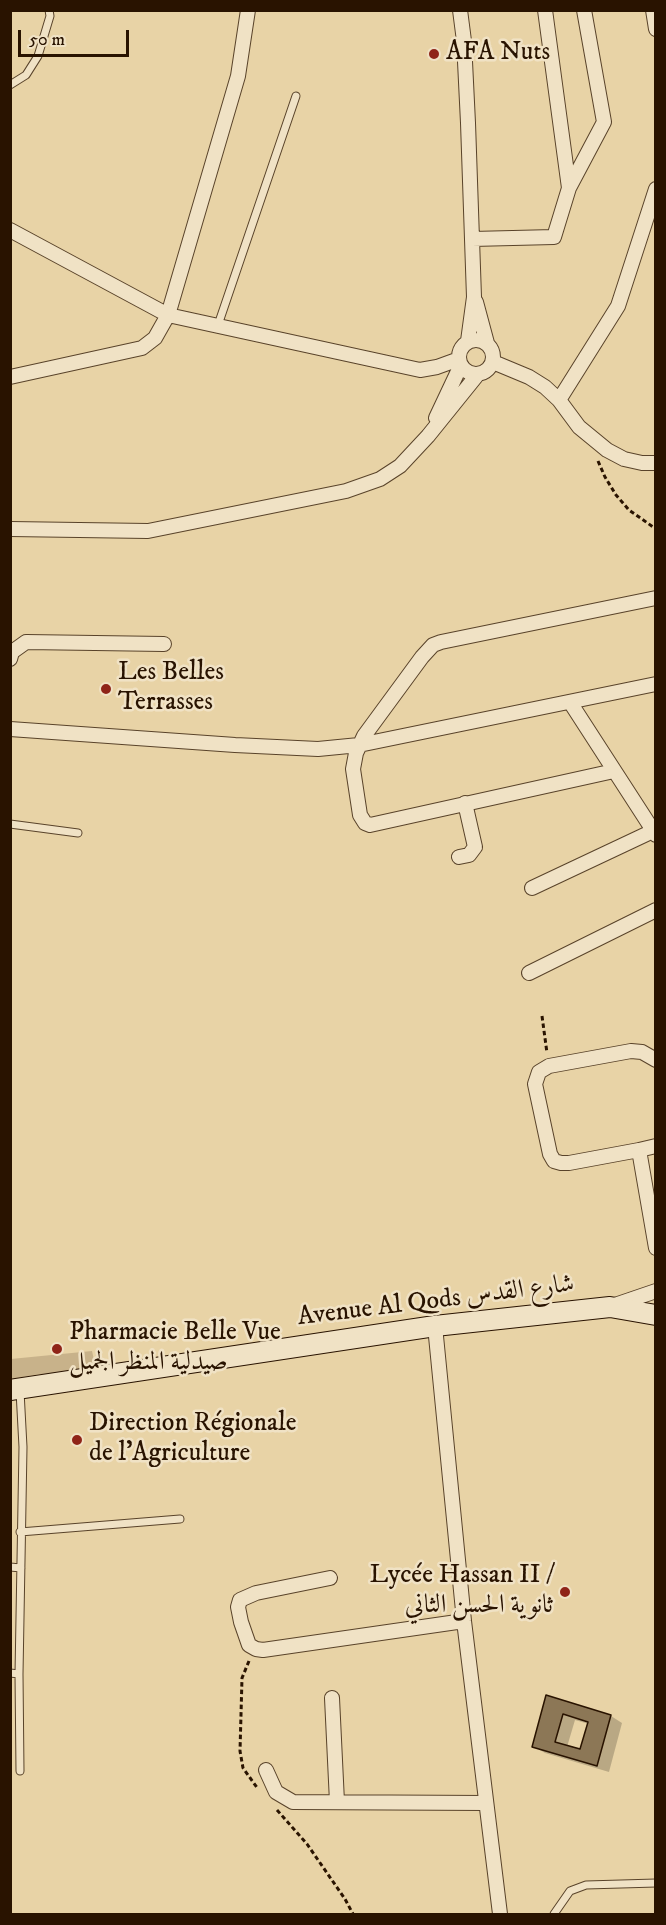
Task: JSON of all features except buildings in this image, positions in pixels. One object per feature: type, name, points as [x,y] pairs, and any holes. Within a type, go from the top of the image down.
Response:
[{"type":"street","points":[[10,377],[142,348],[155,338],[168,315],[238,76],[248,10]]},
{"type":"street","points":[[460,10],[464,41],[474,297],[468,341]]},
{"type":"street","points":[[545,10],[569,188]]},
{"type":"street","points":[[472,239],[554,237],[569,188],[604,122],[584,10]]},
{"type":"street","points":[[653,10],[656,28]]},
{"type":"street","points":[[559,400],[618,306],[656,189]]},
{"type":"street","points":[[10,230],[168,315],[420,370],[460,362]]},
{"type":"street","points":[[474,297],[487,343]]},
{"type":"street","points":[[428,436],[460,362],[462,346],[468,341],[481,340],[492,348],[493,362],[485,372],[478,374],[465,371],[460,362]]},
{"type":"street","points":[[493,362],[529,377],[545,387],[592,439],[624,459],[656,463]]},
{"type":"street","points":[[10,529],[148,531],[346,491],[380,479],[400,465],[428,436],[478,374]]},
{"type":"street","points":[[615,771],[374,825],[365,823],[360,815],[353,769],[359,745],[415,666],[433,645],[656,598]]},
{"type":"street","points":[[10,659],[12,652],[27,642],[164,644]]},
{"type":"street","points":[[10,729],[235,745],[318,748],[359,745],[656,684]]},
{"type":"street","points":[[532,888],[654,833],[570,702]]},
{"type":"street","points":[[459,857],[472,853],[475,847],[465,803]]},
{"type":"street","points":[[529,973],[656,910]]},
{"type":"street","points":[[656,1060],[642,1052],[631,1051],[549,1066],[539,1072],[535,1084],[550,1154],[554,1161],[569,1163],[656,1146]]},
{"type":"street","points":[[639,1150],[656,1248]]},
{"type":"street","points":[[610,1307],[656,1292]]},
{"type":"street","name":"Avenue Al Qods شارع القدس","points":[[15,1389],[435,1326],[610,1307],[656,1315]]},
{"type":"street","points":[[435,1326],[464,1622],[500,1914]]},
{"type":"street","points":[[330,1578],[245,1596],[240,1600],[238,1607],[244,1635],[249,1645],[256,1650],[263,1650],[464,1622]]},
{"type":"street","points":[[332,1698],[337,1802]]},
{"type":"street","points":[[266,1770],[276,1792],[293,1802],[486,1803]]},
{"type":"lane","points":[[10,85],[26,75],[38,56],[50,16],[49,10]]},
{"type":"lane","points":[[218,325],[296,96]]},
{"type":"lane","points":[[10,824],[78,834]]},
{"type":"lane","points":[[15,1389],[23,1447],[20,1532],[20,1771]]},
{"type":"lane","points":[[20,1532],[180,1519]]},
{"type":"lane","points":[[10,1567],[21,1568]]},
{"type":"lane","points":[[10,1673],[19,1674]]},
{"type":"lane","points":[[554,1914],[570,1891],[586,1885],[656,1883]]},
{"type":"path","points":[[592,439],[605,477],[616,495],[629,510],[656,529]]},
{"type":"path","points":[[542,1016],[549,1066]]},
{"type":"shaded area","points":[[92,1351],[98,1378],[40,1374],[11,1379],[11,1359]]},
{"type":"place","name":"AFA Nuts","points":[[434,54]]},
{"type":"place","name":"Les Belles Terrasses","points":[[106,689]]},
{"type":"place","name":"Pharmacie Belle Vue صيدلية المنظر الجميل","points":[[57,1349]]},
{"type":"place","name":"Direction Régionale de l'Agriculture","points":[[77,1440]]},
{"type":"place","name":"Lycée Hassan II / ثانوية الحسن الثاني","points":[[565,1592]]}]
